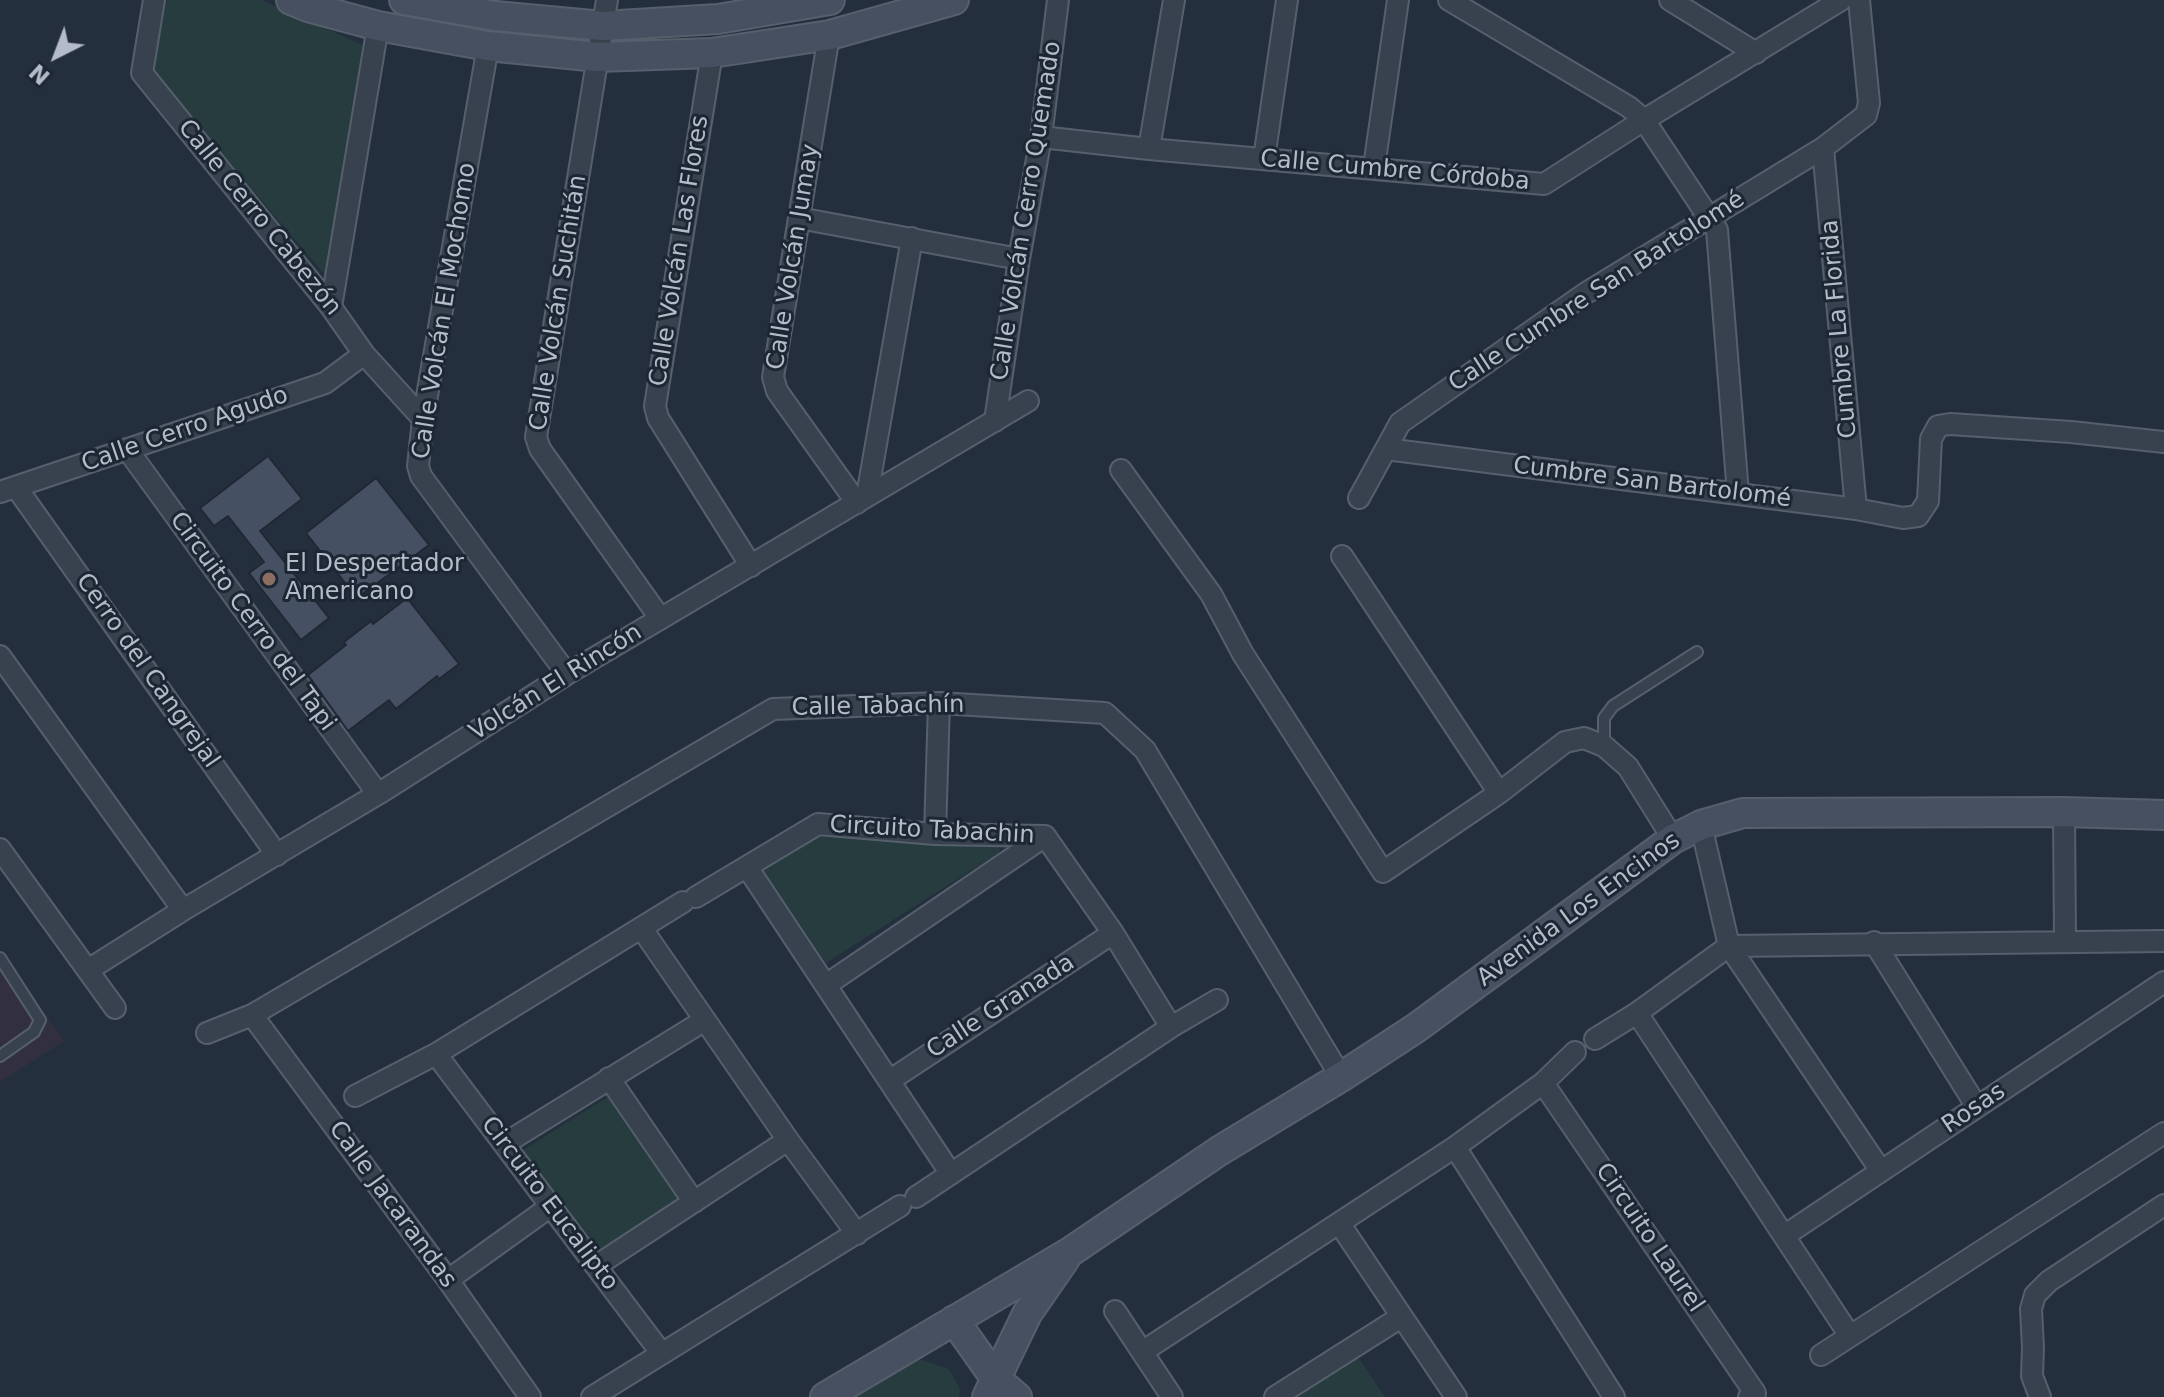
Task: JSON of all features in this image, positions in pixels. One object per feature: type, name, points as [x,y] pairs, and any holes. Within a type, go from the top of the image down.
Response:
[{"type":"street","name":"Calle Cerro Cabezón","points":[[154,0],[142,73],[331,307],[364,354],[423,419]]},
{"type":"street","points":[[291,0],[378,26],[488,46],[598,57],[712,53],[829,35],[954,0]]},
{"type":"street","points":[[404,0],[605,13],[720,10],[830,0]]},
{"type":"street","name":"Calle Volcán Cerro Quemado","points":[[995,421],[1041,137],[1058,0]]},
{"type":"street","points":[[1149,149],[1174,0]]},
{"type":"street","points":[[1264,159],[1287,0]]},
{"type":"street","points":[[1374,167],[1398,0]]},
{"type":"street","points":[[1449,0],[1629,107],[1644,120],[1717,230],[1738,494]]},
{"type":"street","points":[[1670,0],[1756,53]]},
{"type":"street","name":"Calle Cumbre Córdoba","points":[[1041,137],[1544,184],[1841,0]]},
{"type":"street","name":"Calle Cumbre San Bartolomé","points":[[1359,498],[1400,423],[1586,293],[1823,148],[1866,115],[1869,103],[1859,0]]},
{"type":"street","name":"Calle Volcán Suchitán","points":[[605,13],[536,437],[540,449],[660,618]]},
{"type":"street","points":[[331,307],[378,26]]},
{"type":"street","name":"Calle Volcán Jumay","points":[[829,35],[773,377],[777,391],[862,500]]},
{"type":"street","name":"Calle Volcán El Mochomo","points":[[488,46],[423,419],[418,466],[421,476],[567,674]]},
{"type":"street","name":"Calle Volcán Las Flores","points":[[712,53],[655,406],[658,418],[751,566]]},
{"type":"street","name":"Cumbre La Florida","points":[[1823,148],[1856,509]]},
{"type":"street","points":[[799,218],[1019,259]]},
{"type":"street","points":[[862,500],[912,238]]},
{"type":"street","name":"Calle Cerro Agudo","points":[[8,490],[325,383],[364,354]]},
{"type":"street","name":"Volcán El Rincón","points":[[88,970],[378,794],[567,674],[1028,401]]},
{"type":"street","name":"Cumbre San Bartolomé","points":[[1386,449],[1856,509],[1903,518],[1918,516],[1928,501],[1931,439],[1938,426],[1950,424],[2071,432],[2164,442]]},
{"type":"street","name":"Circuito Cerro del Tapi","points":[[127,449],[378,794]]},
{"type":"street","points":[[1121,470],[1211,594],[1243,654],[1383,872],[1499,793],[1565,742],[1584,738],[1604,746],[1628,767],[1673,839]]},
{"type":"street","name":"Cerro del Cangrejal","points":[[8,490],[277,855]]},
{"type":"street","points":[[1342,556],[1499,793]]},
{"type":"street","points":[[0,656],[183,910]]},
{"type":"street","points":[[935,834],[939,703]]},
{"type":"street","name":"Calle Tabachín","points":[[207,1033],[252,1015],[773,709],[939,703],[1105,713],[1145,750],[1341,1077]]},
{"type":"street","points":[[2064,812],[2065,941]]},
{"type":"street","name":"Avenida Los Encinos","points":[[825,1397],[1070,1252],[1219,1151],[1341,1077],[1416,1028],[1673,839],[1701,825],[1743,813],[2064,812],[2164,815]]},
{"type":"street","name":"Circuito Tabachin","points":[[642,929],[818,824],[935,834],[1045,836],[1113,933],[1171,1027]]},
{"type":"street","points":[[1701,825],[1729,946],[1881,1171]]},
{"type":"street","points":[[826,985],[1045,836]]},
{"type":"street","points":[[0,849],[115,1008]]},
{"type":"street","points":[[747,867],[951,1174]]},
{"type":"street","points":[[355,1096],[436,1054],[642,929],[857,1234]]},
{"type":"street","name":"Calle Granada","points":[[889,1081],[1113,933]]},
{"type":"street","points":[[1595,1039],[1637,1013],[1729,946],[2164,941]]},
{"type":"street","points":[[1874,942],[1977,1107]]},
{"type":"street","name":"Rosas","points":[[1784,1236],[2164,982]]},
{"type":"street","points":[[592,1397],[908,1202],[1171,1027],[1217,1000]]},
{"type":"street","points":[[1637,1013],[1850,1336]]},
{"type":"street","name":"Calle Jacarandas","points":[[252,1015],[448,1280],[530,1397]]},
{"type":"street","points":[[504,1144],[705,1020]]},
{"type":"street","points":[[1142,1352],[1455,1147],[1543,1083],[1575,1052]]},
{"type":"street","name":"Circuito Eucalipto","points":[[436,1054],[662,1354]]},
{"type":"street","points":[[609,1078],[694,1202]]},
{"type":"street","name":"Circuito Laurel","points":[[1543,1083],[1752,1395]]},
{"type":"street","points":[[1821,1355],[2164,1133]]},
{"type":"street","points":[[596,1266],[788,1140]]},
{"type":"street","points":[[1455,1147],[1614,1397]]},
{"type":"street","points":[[2040,1397],[2032,1376],[2031,1309],[2035,1295],[2049,1281],[2164,1205]]},
{"type":"street","points":[[448,1280],[551,1206]]},
{"type":"street","points":[[1339,1223],[1456,1397]]},
{"type":"street","name":"Avenida Los Encinos","points":[[991,1387],[1027,1314],[1070,1252]]},
{"type":"street","points":[[1115,1311],[1172,1397]]},
{"type":"street","points":[[1275,1397],[1401,1317]]},
{"type":"street","points":[[954,1320],[991,1387],[1017,1397]]},
{"type":"lane","points":[[1604,746],[1604,718],[1613,706],[1697,652]]},
{"type":"lane","points":[[0,958],[40,1020],[34,1032],[0,1056]]},
{"type":"shaded area","points":[[0,950],[64,1041],[0,1082]]},
{"type":"green space","points":[[167,0],[262,0],[363,45],[326,276],[152,72]]},
{"type":"green space","points":[[823,829],[999,839],[1000,852],[826,963],[761,866]]},
{"type":"green space","points":[[614,1093],[684,1200],[600,1249],[520,1152]]},
{"type":"green space","points":[[1357,1355],[1385,1397],[1290,1397]]},
{"type":"green space","points":[[909,1360],[922,1360],[949,1369],[960,1389],[959,1397],[855,1397]]},
{"type":"building","points":[[268,456],[302,499],[260,531],[329,618],[301,640],[249,573],[264,562],[228,516],[214,526],[200,508]]},
{"type":"building","points":[[376,478],[429,545],[357,598],[306,533]]},
{"type":"building","points":[[407,598],[459,664],[439,679],[437,676],[396,709],[389,700],[348,731],[308,675],[371,621],[373,624]]},
{"type":"place","name":"El Despertador Americano","points":[[269,579]]}]
